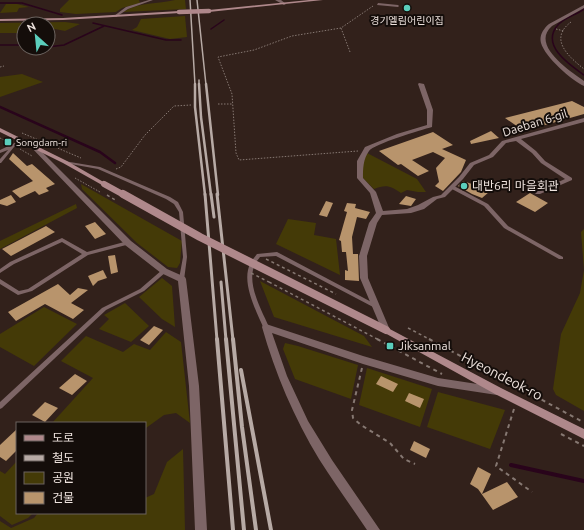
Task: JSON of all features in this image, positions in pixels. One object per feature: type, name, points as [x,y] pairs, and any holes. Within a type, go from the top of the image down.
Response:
[{"type":"main road","points":[[0,20],[63,19],[209,11],[321,0]]},
{"type":"main road","points":[[0,130],[65,162]]},
{"type":"main road","name":"Hyeondeok-ro","points":[[65,162],[200,237],[386,330],[498,391],[584,434]]},
{"type":"street","points":[[584,6],[548,27],[542,40],[546,51],[584,84]]},
{"type":"street","points":[[386,330],[364,278],[363,256],[372,223],[380,213],[373,192],[360,178],[360,161],[367,148],[399,135],[430,126],[430,110],[421,84]]},
{"type":"street","name":"Daeban 6-gil","points":[[380,213],[408,211],[421,207],[434,198],[443,196],[461,178],[472,164],[492,156],[504,142],[584,120]]},
{"type":"street","points":[[516,138],[534,152],[543,162],[570,179],[538,193]]},
{"type":"street","points":[[32,145],[128,243],[164,271],[182,279],[194,386],[201,530]]},
{"type":"street","points":[[266,327],[363,360],[438,382],[498,391]]},
{"type":"street","points":[[266,327],[275,359],[292,397],[315,441],[322,454],[374,530]]},
{"type":"lane","points":[[115,16],[127,8],[152,0]]},
{"type":"lane","points":[[276,0],[285,4]]},
{"type":"lane","points":[[378,4],[398,6]]},
{"type":"lane","points":[[0,152],[22,141]]},
{"type":"lane","points":[[0,162],[13,146]]},
{"type":"lane","points":[[65,162],[99,168],[168,198],[176,203],[181,212],[185,257],[182,279]]},
{"type":"lane","points":[[452,187],[486,205],[506,226],[561,258]]},
{"type":"lane","points":[[0,271],[12,263],[62,240],[86,254]]},
{"type":"lane","points":[[0,281],[18,293],[30,290],[86,254],[128,243]]},
{"type":"lane","points":[[266,327],[250,286],[248,274],[250,266],[259,255],[276,254],[377,307]]},
{"type":"lane","points":[[0,406],[104,309],[142,290],[164,271]]},
{"type":"path","points":[[367,148],[357,151],[310,156],[239,160],[236,153],[232,94],[218,57],[254,50],[292,36],[341,28],[378,4]]},
{"type":"path","points":[[574,20],[568,24],[561,35],[562,47],[568,55],[584,69]]},
{"type":"path","points":[[341,28],[350,52]]},
{"type":"path","points":[[0,67],[4,66]]},
{"type":"path","points":[[218,104],[232,104]]},
{"type":"path","points":[[121,167],[145,135],[174,106],[191,105]]},
{"type":"path","points":[[21,132],[87,160]]},
{"type":"path","points":[[0,138],[8,142]]},
{"type":"path","points":[[282,267],[342,297]]},
{"type":"path","points":[[269,282],[437,370],[445,376]]},
{"type":"path","points":[[408,328],[584,423]]},
{"type":"path","points":[[363,360],[352,410],[353,418],[361,425],[390,443],[404,459],[415,464]]},
{"type":"path","points":[[517,400],[496,466],[532,492]]},
{"type":"green space","points":[[69,0],[139,0],[140,3],[122,8],[116,12],[76,14],[60,12],[60,9]]},
{"type":"green space","points":[[185,0],[186,9],[123,12],[135,6]]},
{"type":"green space","points":[[6,4],[17,4],[29,7],[19,8],[17,12],[0,13]]},
{"type":"green space","points":[[185,16],[187,37],[170,39],[132,30],[137,27],[141,19]]},
{"type":"green space","points":[[56,22],[80,24],[65,31],[56,29]]},
{"type":"green space","points":[[0,23],[16,23],[16,33],[0,33]]},
{"type":"green space","points":[[22,74],[43,82],[0,97],[0,77]]},
{"type":"green space","points":[[367,153],[417,179],[426,192],[407,190],[401,193],[391,187],[385,186],[374,189],[362,177],[363,161]]},
{"type":"green space","points":[[81,184],[182,241],[180,263],[177,268],[168,267],[137,243],[82,189]]},
{"type":"green space","points":[[76,204],[77,208],[0,249],[0,241]]},
{"type":"green space","points":[[288,219],[316,223],[314,235],[336,239],[340,275],[276,244]]},
{"type":"green space","points":[[584,229],[584,270],[581,232]]},
{"type":"green space","points":[[584,270],[584,411],[556,395],[553,389],[561,334],[580,293]]},
{"type":"green space","points":[[162,278],[172,286],[175,327],[162,319],[139,297]]},
{"type":"green space","points":[[260,281],[364,336],[372,347],[274,317]]},
{"type":"green space","points":[[125,303],[149,326],[131,342],[99,329],[109,319],[104,315]]},
{"type":"green space","points":[[44,307],[77,324],[34,366],[0,347],[0,334]]},
{"type":"green space","points":[[166,332],[181,342],[190,423],[176,413],[164,415],[146,428],[146,422],[53,422],[93,378],[61,361],[86,336],[123,352],[134,344],[150,350]]},
{"type":"green space","points":[[285,343],[358,365],[351,399],[295,379],[283,349]]},
{"type":"green space","points":[[367,368],[432,389],[420,427],[359,405]]},
{"type":"green space","points":[[438,392],[505,410],[490,449],[427,427]]},
{"type":"green space","points":[[183,449],[185,530],[0,530],[0,521],[11,528],[34,518],[37,514],[146,514],[146,498],[154,494],[167,462]]},
{"type":"green space","points":[[16,462],[16,514],[32,514],[28,518],[12,525],[0,516],[0,471],[5,474]]},
{"type":"building","points":[[572,101],[584,107],[584,114],[524,131],[505,118]]},
{"type":"building","points":[[491,131],[499,138],[471,144],[470,141]]},
{"type":"building","points":[[433,132],[453,145],[442,149],[466,160],[461,172],[443,191],[435,186],[439,182],[436,168],[445,158],[433,152],[412,160],[429,171],[418,176],[401,164],[398,165],[379,151]]},
{"type":"building","points":[[13,153],[27,166],[32,164],[55,184],[46,188],[49,191],[39,195],[35,191],[20,198],[12,191],[33,181],[9,159]]},
{"type":"building","points":[[463,181],[489,192],[482,198],[472,194],[458,186]]},
{"type":"building","points":[[530,193],[548,203],[535,212],[516,202]]},
{"type":"building","points":[[11,195],[16,202],[7,206],[0,204],[0,200]]},
{"type":"building","points":[[406,196],[416,199],[411,206],[399,204]]},
{"type":"building","points":[[326,201],[333,203],[327,217],[319,215]]},
{"type":"building","points":[[347,203],[356,204],[355,208],[370,212],[366,219],[357,217],[352,237],[353,254],[358,254],[359,281],[345,280],[345,270],[348,271],[346,252],[342,252],[341,241],[339,240],[347,212],[344,211]]},
{"type":"building","points":[[95,222],[106,234],[95,239],[85,226]]},
{"type":"building","points":[[46,226],[55,232],[11,256],[2,249]]},
{"type":"building","points":[[115,255],[118,272],[111,274],[108,256]]},
{"type":"building","points":[[103,270],[107,278],[98,281],[93,286],[88,276]]},
{"type":"building","points":[[58,284],[70,295],[78,288],[88,290],[71,303],[84,310],[73,319],[45,304],[16,321],[8,312]]},
{"type":"building","points":[[154,326],[163,330],[149,345],[140,340]]},
{"type":"building","points":[[75,374],[87,381],[72,395],[59,388]]},
{"type":"building","points":[[381,376],[398,384],[393,392],[376,384]]},
{"type":"building","points":[[409,393],[424,399],[420,408],[405,401]]},
{"type":"building","points":[[45,402],[58,408],[45,422],[32,415]]},
{"type":"building","points":[[16,430],[16,451],[6,461],[0,457],[0,445]]},
{"type":"building","points":[[414,441],[430,449],[426,458],[410,450]]},
{"type":"building","points":[[478,467],[491,474],[482,494],[507,482],[518,497],[493,510],[478,489],[470,484]]},
{"type":"waterway","points":[[0,3],[22,3],[62,15]]},
{"type":"waterway","points":[[584,9],[560,23],[553,33],[552,41],[559,54],[584,75]]},
{"type":"waterway","points":[[211,29],[224,20]]},
{"type":"waterway","points":[[93,23],[166,40],[181,40]]},
{"type":"waterway","points":[[56,46],[64,45],[104,26]]},
{"type":"waterway","points":[[0,45],[16,45]]},
{"type":"waterway","points":[[0,107],[100,152],[115,163]]},
{"type":"waterway","points":[[511,465],[584,481]]},
{"type":"railway","points":[[190,0],[195,85]]},
{"type":"railway","points":[[197,0],[206,85]]},
{"type":"railway","points":[[199,84],[201,117],[211,195]]},
{"type":"railway","points":[[206,84],[218,195]]},
{"type":"railway","points":[[195,85],[195,107],[205,195]]},
{"type":"railway","points":[[205,194],[217,340]]},
{"type":"railway","points":[[211,194],[214,217]]},
{"type":"railway","points":[[217,194],[233,340]]},
{"type":"railway","points":[[221,282],[226,340]]},
{"type":"railway","points":[[217,339],[233,530]]},
{"type":"railway","points":[[226,339],[244,530]]},
{"type":"railway","points":[[233,339],[242,427],[256,530]]},
{"type":"railway","points":[[241,370],[271,530]]},
{"type":"place","name":"경기엘림어린이집","points":[[407,8]]},
{"type":"place","name":"Songdam-ri","points":[[8,142]]},
{"type":"place","name":"대반6리 마을회관","points":[[464,186]]},
{"type":"place","name":"Jiksanmal","points":[[390,346]]}]
